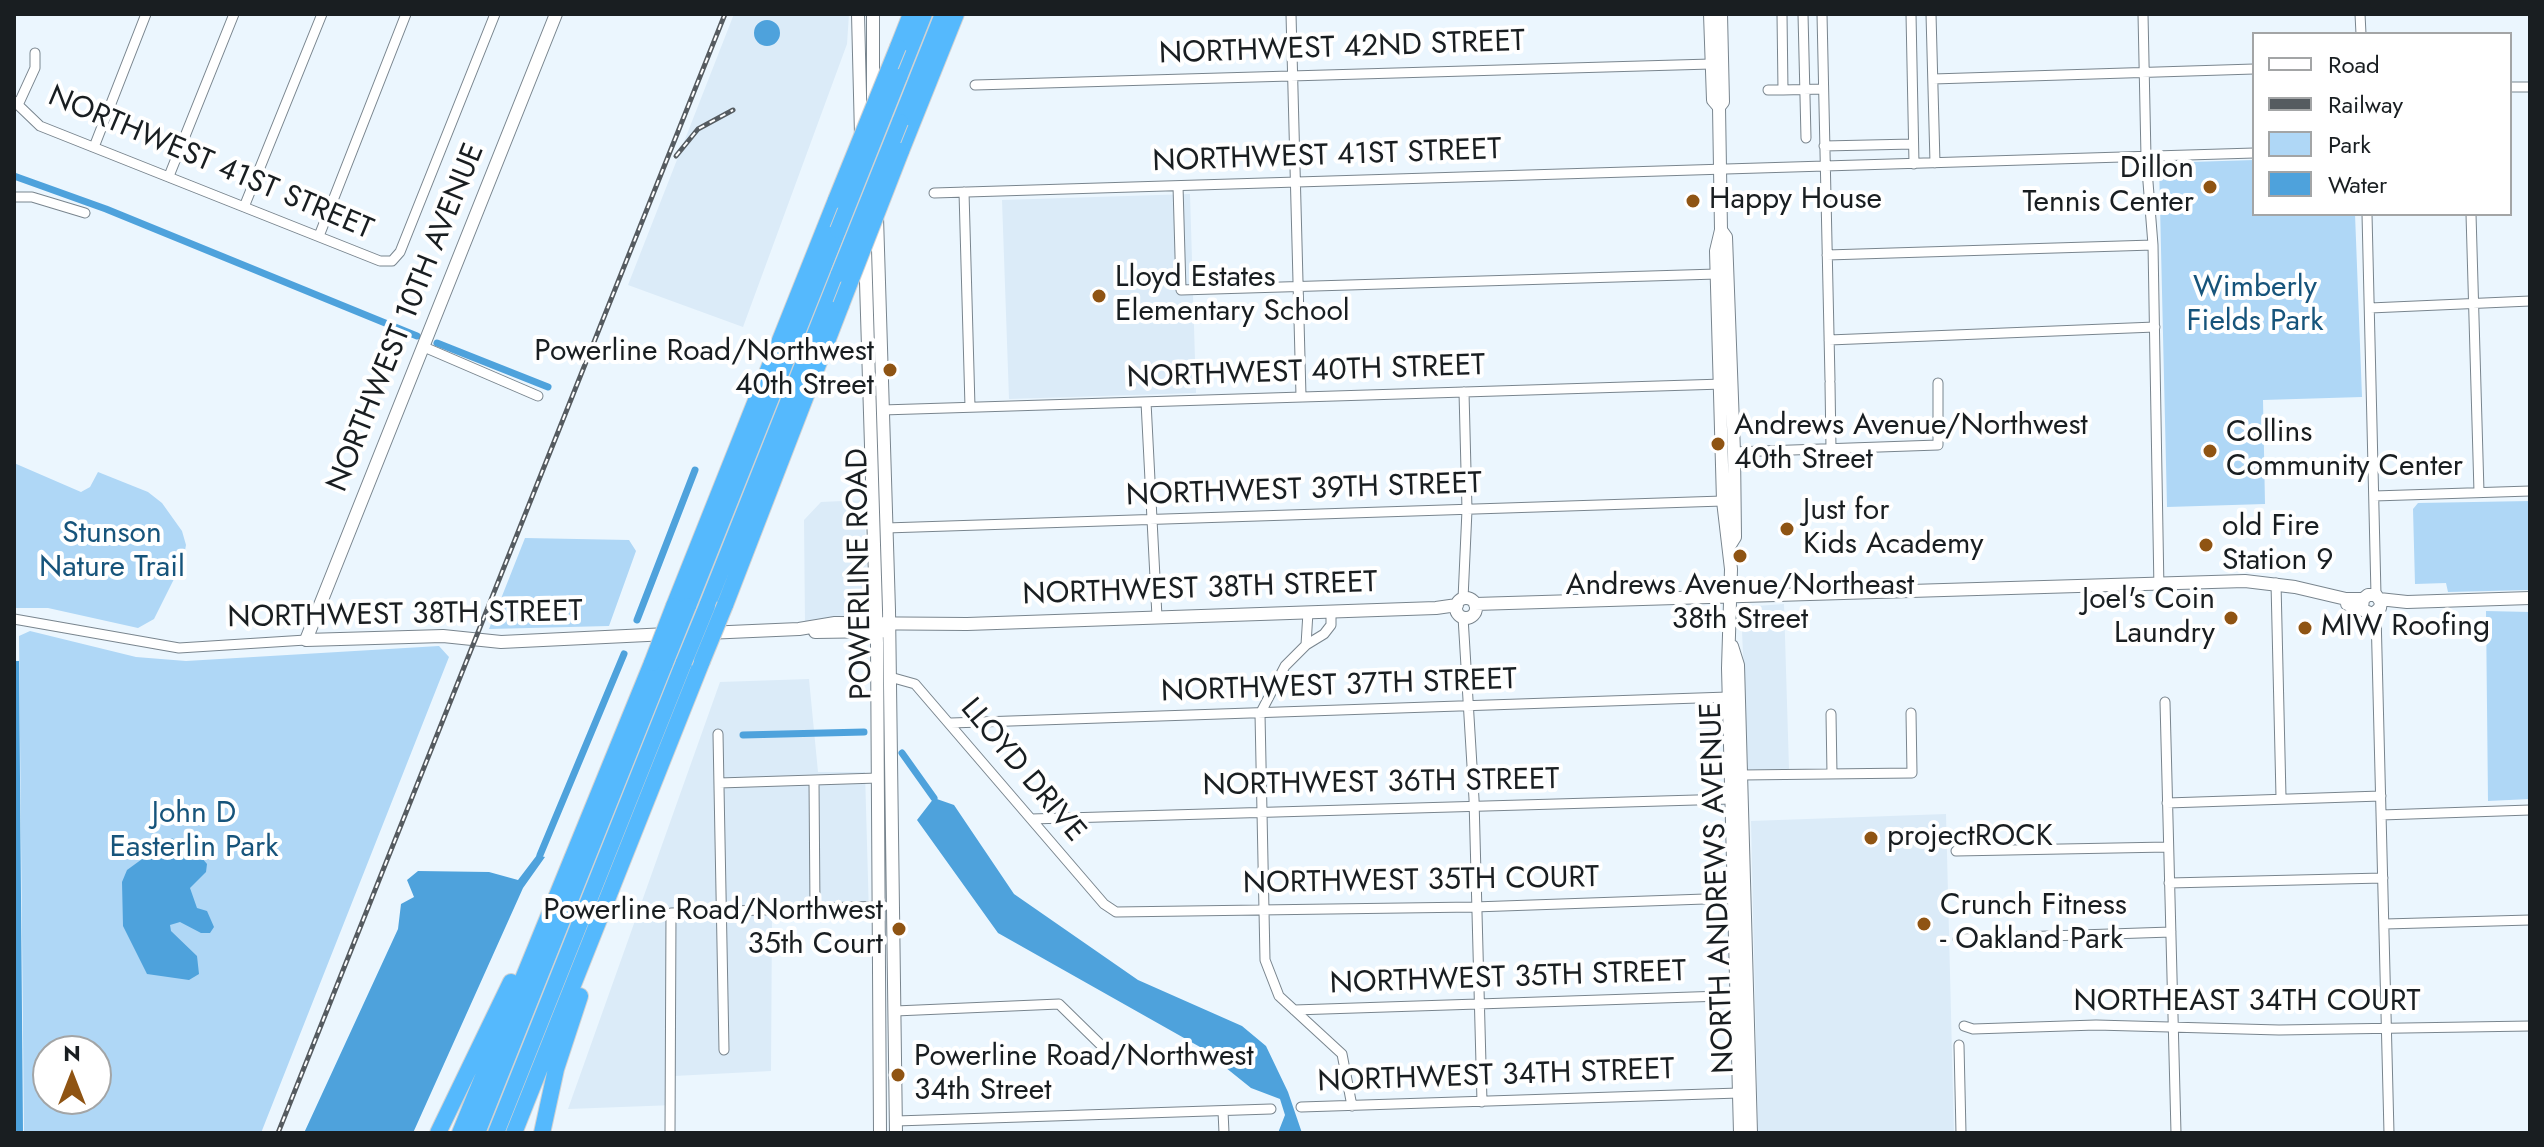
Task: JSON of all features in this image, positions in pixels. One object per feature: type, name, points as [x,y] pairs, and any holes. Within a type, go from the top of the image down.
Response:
[{"type":"highway","points":[[681,606],[836,200],[911,14]]},
{"type":"highway","points":[[477,1133],[658,663],[924,14]]},
{"type":"highway","points":[[496,1133],[943,14]]},
{"type":"highway","points":[[514,1133],[956,14]]},
{"type":"highway","points":[[460,1133],[545,921],[658,663]]},
{"type":"highway","points":[[542,1133],[564,1043],[604,933],[619,870]]},
{"type":"highway","points":[[566,1002],[593,888]]},
{"type":"highway","points":[[438,1133],[496,1008],[545,921]]},
{"type":"highway","points":[[468,1133],[497,1084]]},
{"type":"main road","name":"NORTHWEST 10TH AVENUE","points":[[306,640],[556,14]]},
{"type":"main road","name":"POWERLINE ROAD","points":[[858,14],[871,425],[883,627],[890,677],[894,1129]]},
{"type":"main road","name":"POWERLINE ROAD","points":[[873,14],[886,528],[878,778],[880,1128]]},
{"type":"main road","name":"NORTH ANDREWS AVENUE","points":[[1710,14],[1713,100],[1719,107],[1721,169],[1717,274],[1734,452],[1735,537],[1730,545]]},
{"type":"main road","name":"NORTH ANDREWS AVENUE","points":[[1719,107],[1723,102],[1721,14]]},
{"type":"main road","points":[[858,36],[873,76]]},
{"type":"main road","name":"NORTH ANDREWS AVENUE","points":[[1721,230],[1726,237],[1723,501],[1726,536],[1730,545],[1728,697],[1734,898],[1751,1133]]},
{"type":"main road","points":[[869,380],[882,410]]},
{"type":"main road","points":[[871,425],[877,430],[884,449]]},
{"type":"main road","name":"NORTHWEST 38TH STREET","points":[[306,640],[443,636],[501,642],[799,629],[835,623],[883,627],[2160,586],[2275,586],[2372,604]]},
{"type":"main road","points":[[2372,604],[2530,598]]},
{"type":"main road","name":"NORTH ANDREWS AVENUE","points":[[1731,643],[1738,665],[1743,809],[1740,1133]]},
{"type":"main road","points":[[1730,761],[1742,775]]},
{"type":"main road","points":[[1731,799],[1743,809]]},
{"type":"main road","points":[[880,1093],[894,1129],[880,1128]]},
{"type":"street","points":[[94,147],[146,14]]},
{"type":"street","points":[[169,176],[234,14]]},
{"type":"street","points":[[244,207],[322,14]]},
{"type":"street","points":[[319,236],[406,14]]},
{"type":"street","name":"NORTHWEST 41ST STREET","points":[[16,103],[40,126],[380,261],[392,261],[400,252],[495,14]]},
{"type":"street","points":[[1291,14],[1301,396]]},
{"type":"street","points":[[1782,14],[1783,90]]},
{"type":"street","points":[[1803,14],[1806,138]]},
{"type":"street","points":[[1822,14],[1831,449]]},
{"type":"street","points":[[1911,14],[1914,164]]},
{"type":"street","points":[[1931,14],[1935,163]]},
{"type":"street","points":[[2143,14],[2146,157],[2153,245],[2160,586]]},
{"type":"street","points":[[16,103],[35,68],[35,53]]},
{"type":"street","name":"NORTHWEST 42ND STREET","points":[[975,85],[1711,64]]},
{"type":"street","points":[[1933,79],[2252,69]]},
{"type":"street","points":[[1768,90],[1823,89]]},
{"type":"street","points":[[1805,123],[1824,123]]},
{"type":"street","points":[[1824,146],[1913,144]]},
{"type":"street","name":"NORTHWEST 41ST STREET","points":[[934,193],[2252,153]]},
{"type":"street","points":[[1178,186],[1181,290],[1717,274]]},
{"type":"street","points":[[964,192],[970,407]]},
{"type":"street","points":[[14,197],[32,197],[85,213]]},
{"type":"street","points":[[2367,216],[2374,496],[2372,604],[2381,796],[2389,1133]]},
{"type":"street","points":[[2471,216],[2479,492]]},
{"type":"street","points":[[1827,255],[2153,245]]},
{"type":"street","points":[[2370,308],[2474,301],[2530,301]]},
{"type":"street","points":[[1829,340],[2155,327]]},
{"type":"street","points":[[424,347],[538,396]]},
{"type":"street","points":[[1734,452],[1938,445],[1938,383]]},
{"type":"street","name":"NORTHWEST 40TH STREET","points":[[882,410],[1726,384]]},
{"type":"street","points":[[1464,392],[1467,648],[1482,1102]]},
{"type":"street","points":[[1146,402],[1157,617]]},
{"type":"street","points":[[2374,496],[2530,491]]},
{"type":"street","name":"NORTHWEST 39TH STREET","points":[[886,528],[1723,501]]},
{"type":"street","points":[[2275,586],[2281,797]]},
{"type":"street","points":[[1331,611],[1331,625],[1285,666],[1260,714],[1265,960],[1279,996],[1342,1054],[1352,1106]]},
{"type":"street","points":[[1306,645],[1308,612]]},
{"type":"street","name":"NORTHWEST 38TH STREET","points":[[14,619],[179,648],[306,640]]},
{"type":"street","name":"LLOYD DRIVE","points":[[890,677],[915,684],[1109,909]]},
{"type":"street","name":"NORTHWEST 37TH STREET","points":[[951,723],[1728,697]]},
{"type":"street","points":[[2165,702],[2176,1133]]},
{"type":"street","points":[[1742,775],[1912,773],[1911,713]]},
{"type":"street","points":[[1831,714],[1832,774]]},
{"type":"street","points":[[718,734],[724,1050]]},
{"type":"street","points":[[719,783],[878,778]]},
{"type":"street","points":[[814,781],[815,909]]},
{"type":"street","points":[[2167,803],[2381,796]]},
{"type":"street","name":"NORTHWEST 36TH STREET","points":[[1031,819],[1731,799]]},
{"type":"street","points":[[2381,815],[2530,810]]},
{"type":"street","points":[[1956,851],[2168,847]]},
{"type":"street","points":[[2169,883],[2383,878]]},
{"type":"street","name":"NORTHWEST 35TH COURT","points":[[1109,909],[1263,911],[1734,898]]},
{"type":"street","points":[[670,1133],[671,913],[894,906]]},
{"type":"street","points":[[2385,924],[2530,920]]},
{"type":"street","points":[[1958,939],[2171,932]]},
{"type":"street","name":"NORTHWEST 35TH STREET","points":[[1294,1010],[1742,995]]},
{"type":"street","points":[[895,1011],[1059,1004],[1106,1050]]},
{"type":"street","name":"NORTHEAST 34TH COURT","points":[[1964,1026],[1973,1029],[2096,1025],[2173,1030],[2530,1026]]},
{"type":"street","points":[[1959,1045],[1961,1133]]},
{"type":"street","name":"NORTHWEST 34TH STREET","points":[[1301,1107],[1739,1093]]},
{"type":"street","points":[[894,1129],[1271,1109]]},
{"type":"street","points":[[1223,1111],[1224,1133]]},
{"type":"shaded area","points":[[734,14],[849,14],[847,44],[743,327],[628,285]]},
{"type":"shaded area","name":"Lloyd Estates Elementary School","points":[[1190,194],[1196,393],[1009,399],[1002,200]]},
{"type":"shaded area","points":[[864,500],[869,619],[805,622],[804,520],[821,502]]},
{"type":"shaded area","points":[[1784,604],[1789,769],[1748,771],[1741,607]]},
{"type":"shaded area","points":[[809,679],[818,772],[865,772],[869,916],[772,916],[771,1071],[674,1076],[675,1105],[568,1109],[720,682]]},
{"type":"shaded area","points":[[1946,814],[1954,1133],[1758,1133],[1751,821]]},
{"type":"green space","name":"Wimberly Fields Park","points":[[2252,160],[2252,216],[2355,216],[2362,397],[2263,400],[2265,504],[2167,507],[2159,163]]},
{"type":"green space","name":"Stunson Nature Trail","points":[[14,463],[81,492],[90,487],[98,472],[148,492],[162,503],[182,531],[186,545],[183,561],[154,619],[138,628],[48,608],[14,608]]},
{"type":"green space","points":[[2530,501],[2529,590],[2448,592],[2446,583],[2415,584],[2413,509],[2418,503]]},
{"type":"green space","points":[[525,538],[629,540],[636,551],[609,626],[489,629]]},
{"type":"green space","points":[[2486,611],[2530,612],[2530,799],[2488,801]]},
{"type":"green space","name":"John D Easterlin Park","points":[[30,631],[136,657],[186,661],[439,646],[449,657],[261,1133],[24,1133],[19,636]]},
{"type":"water","points":[[767,20],[777,23],[780,33],[777,43],[767,46],[757,43],[754,33],[757,23]]},
{"type":"water","points":[[14,661],[19,661],[23,1133],[14,1133]]},
{"type":"water","points":[[934,798],[954,805],[1014,894],[1138,980],[1242,1026],[1266,1046],[1288,1092],[1302,1133],[1278,1133],[1285,1115],[1280,1099],[1251,1088],[1200,1047],[998,933],[917,820]]},
{"type":"water","points":[[171,838],[192,846],[207,864],[206,872],[190,888],[197,908],[207,911],[214,927],[210,933],[201,933],[180,922],[170,925],[171,931],[197,956],[199,974],[189,980],[147,974],[123,926],[122,882],[127,870]]},
{"type":"water","points":[[537,855],[545,857],[523,888],[413,1133],[304,1133],[398,929],[401,904],[414,897],[407,880],[418,871],[489,872],[518,880]]},
{"type":"waterway","points":[[14,176],[106,209],[417,336]]},
{"type":"waterway","points":[[437,343],[548,387]]},
{"type":"waterway","points":[[637,620],[695,470]]},
{"type":"waterway","points":[[540,855],[624,654]]},
{"type":"waterway","points":[[743,735],[864,732]]},
{"type":"waterway","points":[[902,753],[934,798]]},
{"type":"railway","points":[[278,1133],[725,14]]},
{"type":"railway","points":[[676,156],[698,129],[733,110]]},
{"type":"place","name":"Dillon Tennis Center","points":[[2210,187]]},
{"type":"place","name":"Happy House","points":[[1693,201]]},
{"type":"place","name":"Lloyd Estates Elementary School","points":[[1099,296]]},
{"type":"place","name":"Powerline Road/Northwest 40th Street","points":[[890,370]]},
{"type":"place","name":"Andrews Avenue/Northwest 40th Street","points":[[1718,444]]},
{"type":"place","name":"Collins Community Center","points":[[2210,451]]},
{"type":"place","name":"Just for Kids Academy","points":[[1787,529]]},
{"type":"place","name":"old Fire Station 9","points":[[2206,545]]},
{"type":"place","name":"Andrews Avenue/Northeast 38th Street","points":[[1740,556]]},
{"type":"place","name":"Joel's Coin Laundry","points":[[2231,618]]},
{"type":"place","name":"MIW Roofing","points":[[2305,628]]},
{"type":"place","name":"projectROCK","points":[[1871,838]]},
{"type":"place","name":"Crunch Fitness - Oakland Park","points":[[1924,924]]},
{"type":"place","name":"Powerline Road/Northwest 35th Court","points":[[899,929]]},
{"type":"place","name":"Powerline Road/Northwest 34th Street","points":[[898,1075]]}]
